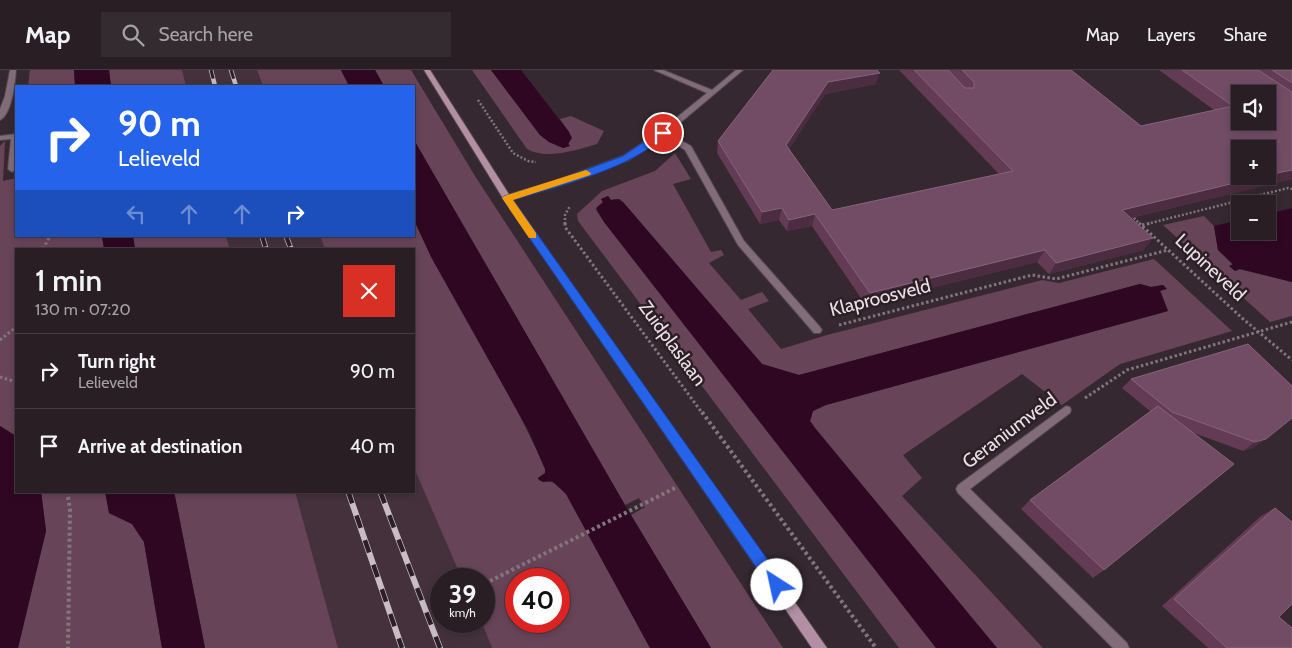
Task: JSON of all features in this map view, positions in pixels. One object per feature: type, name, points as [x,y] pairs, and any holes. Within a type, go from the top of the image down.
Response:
[{"type":"street","points":[[0,118],[8,96],[12,70]]},
{"type":"street","points":[[427,70],[507,198],[820,648]]},
{"type":"street","points":[[657,70],[711,92]]},
{"type":"street","points":[[507,198],[558,183],[626,158],[663,133],[740,70]]},
{"type":"street","name":"Klaproosveld","points":[[663,133],[688,148],[742,243],[817,330]]},
{"type":"street","points":[[0,138],[15,136],[12,170]]},
{"type":"street","name":"Geraniumveld","points":[[1066,410],[962,489],[1122,648]]},
{"type":"path","name":"Zuidplaslaan","points":[[473,93],[514,153],[528,161],[546,164],[573,202],[565,215],[565,227],[876,648]]},
{"type":"path","name":"Lupineveld","points":[[1142,225],[1288,188],[1292,189]]},
{"type":"path","name":"Lupineveld","points":[[1127,212],[1258,332],[1292,360]]},
{"type":"path","name":"Klaproosveld","points":[[817,330],[1032,275],[1056,279],[1168,250]]},
{"type":"path","name":"Geraniumveld","points":[[1066,410],[1127,370],[1292,322]]},
{"type":"path","points":[[0,340],[15,328]]},
{"type":"path","points":[[0,377],[15,382]]},
{"type":"path","points":[[495,578],[635,506],[700,475]]},
{"type":"path","points":[[67,493],[70,509],[68,648]]},
{"type":"shaded area","points":[[30,70],[74,70],[75,85],[28,85]]},
{"type":"shaded area","points":[[74,70],[109,70],[111,85],[75,85]]},
{"type":"shaded area","points":[[109,70],[182,70],[186,85],[111,85]]},
{"type":"shaded area","points":[[182,70],[257,70],[263,85],[186,85]]},
{"type":"shaded area","points":[[257,70],[341,70],[348,85],[263,85]]},
{"type":"shaded area","points":[[341,70],[375,70],[383,85],[348,85]]},
{"type":"shaded area","points":[[375,70],[411,70],[475,176],[783,648],[711,648],[631,515],[645,507],[639,498],[625,505],[415,142],[415,85],[383,85]]},
{"type":"shaded area","points":[[472,70],[491,70],[540,135],[549,142],[563,148],[569,146],[569,132],[560,119],[571,116],[604,131],[597,144],[571,151],[543,154],[527,149]]},
{"type":"shaded area","points":[[491,70],[521,70],[569,132],[572,138],[568,144],[570,146],[563,148],[549,142],[540,135]]},
{"type":"shaded area","points":[[5,141],[3,181],[15,178],[15,237],[102,237],[104,248],[15,248],[15,435],[0,426],[0,146]]},
{"type":"shaded area","points":[[415,142],[625,505],[711,648],[650,648],[566,494],[552,481],[543,482],[539,480],[538,478],[545,473],[545,469],[529,432],[431,257],[415,222]]},
{"type":"shaded area","points":[[675,153],[691,179],[673,184],[711,252],[721,250],[724,255],[709,263],[741,300],[762,292],[769,301],[748,309],[781,349],[827,335],[1042,280],[1059,283],[1154,259],[1232,331],[1120,364],[1062,405],[1022,374],[903,455],[922,478],[902,496],[1043,648],[997,648],[815,428],[810,421],[813,411],[826,405],[1168,311],[1160,290],[1166,289],[1163,285],[1151,287],[1140,284],[799,375],[762,364],[623,202],[616,199],[611,200],[608,196],[601,199],[603,202],[596,210],[604,222],[936,648],[899,648],[578,221],[577,214],[602,191],[655,171]]},
{"type":"shaded area","points":[[608,196],[611,200],[619,199],[623,202],[762,364],[799,375],[1140,284],[1151,287],[1163,285],[1167,289],[1160,291],[1168,311],[826,405],[813,411],[810,421],[815,428],[997,648],[936,648],[604,222],[596,208],[603,202],[601,199]]},
{"type":"shaded area","points":[[1292,208],[1292,282],[1240,269],[1235,271],[1229,266],[1233,264],[1218,250],[1214,226],[1231,222],[1231,240],[1276,240],[1276,212]]},
{"type":"shaded area","points":[[1204,216],[1214,226],[1218,250],[1233,265],[1230,266],[1235,271],[1239,269],[1292,282],[1292,316],[1270,322],[1163,225]]},
{"type":"shaded area","points":[[415,222],[530,437],[545,469],[545,473],[538,478],[543,482],[556,484],[566,494],[650,648],[492,648],[486,633],[495,633],[495,568],[457,568],[415,470],[415,248],[325,248],[320,237],[415,237]]},
{"type":"shaded area","points":[[102,237],[133,237],[135,248],[104,248]]},
{"type":"shaded area","points":[[133,237],[226,237],[230,248],[135,248]]},
{"type":"shaded area","points":[[226,237],[320,237],[325,248],[230,248]]},
{"type":"shaded area","points":[[0,426],[15,435],[15,493],[41,493],[46,531],[18,648],[0,648]]},
{"type":"shaded area","points":[[415,470],[457,568],[430,568],[430,633],[486,633],[492,648],[338,648],[296,493],[415,493]]},
{"type":"shaded area","points":[[41,493],[105,493],[109,513],[132,524],[144,542],[162,648],[18,648],[46,531]]},
{"type":"shaded area","points":[[105,493],[174,493],[205,648],[162,648],[144,542],[132,524],[109,513]]},
{"type":"shaded area","points":[[174,493],[296,493],[338,648],[205,648]]},
{"type":"building","points":[[773,70],[877,70],[880,73],[828,82],[786,145],[832,210],[1013,171],[914,70],[948,70],[965,88],[974,88],[974,82],[962,70],[1071,70],[1141,126],[1231,106],[1231,130],[1276,130],[1276,85],[1231,85],[1231,105],[1182,70],[1258,70],[1292,92],[1292,170],[1276,173],[1276,140],[1231,140],[1231,184],[1122,210],[1153,238],[1056,263],[1045,250],[870,293],[815,214],[789,220],[782,208],[762,212],[718,141]]},
{"type":"building","points":[[1272,70],[1292,70],[1292,83]]},
{"type":"building","points":[[1248,344],[1292,386],[1292,418],[1266,439],[1255,442],[1172,412],[1131,379]]},
{"type":"building","points":[[1158,406],[1234,464],[1104,570],[1030,500]]},
{"type":"building","points":[[1275,508],[1292,522],[1292,604],[1279,617],[1292,628],[1292,648],[1227,648],[1174,599]]},
{"type":"railway","points":[[211,70],[215,85]]},
{"type":"railway","points":[[231,70],[236,85]]},
{"type":"railway","points":[[262,237],[266,248]]},
{"type":"railway","points":[[286,237],[291,248]]},
{"type":"railway","points":[[349,493],[402,648]]},
{"type":"railway","points":[[381,493],[440,648]]},
{"type":"slow traffic","points":[[533,235],[507,198],[586,173]]},
{"type":"route","points":[[663,133],[626,158],[558,183],[507,198],[777,585]]}]
